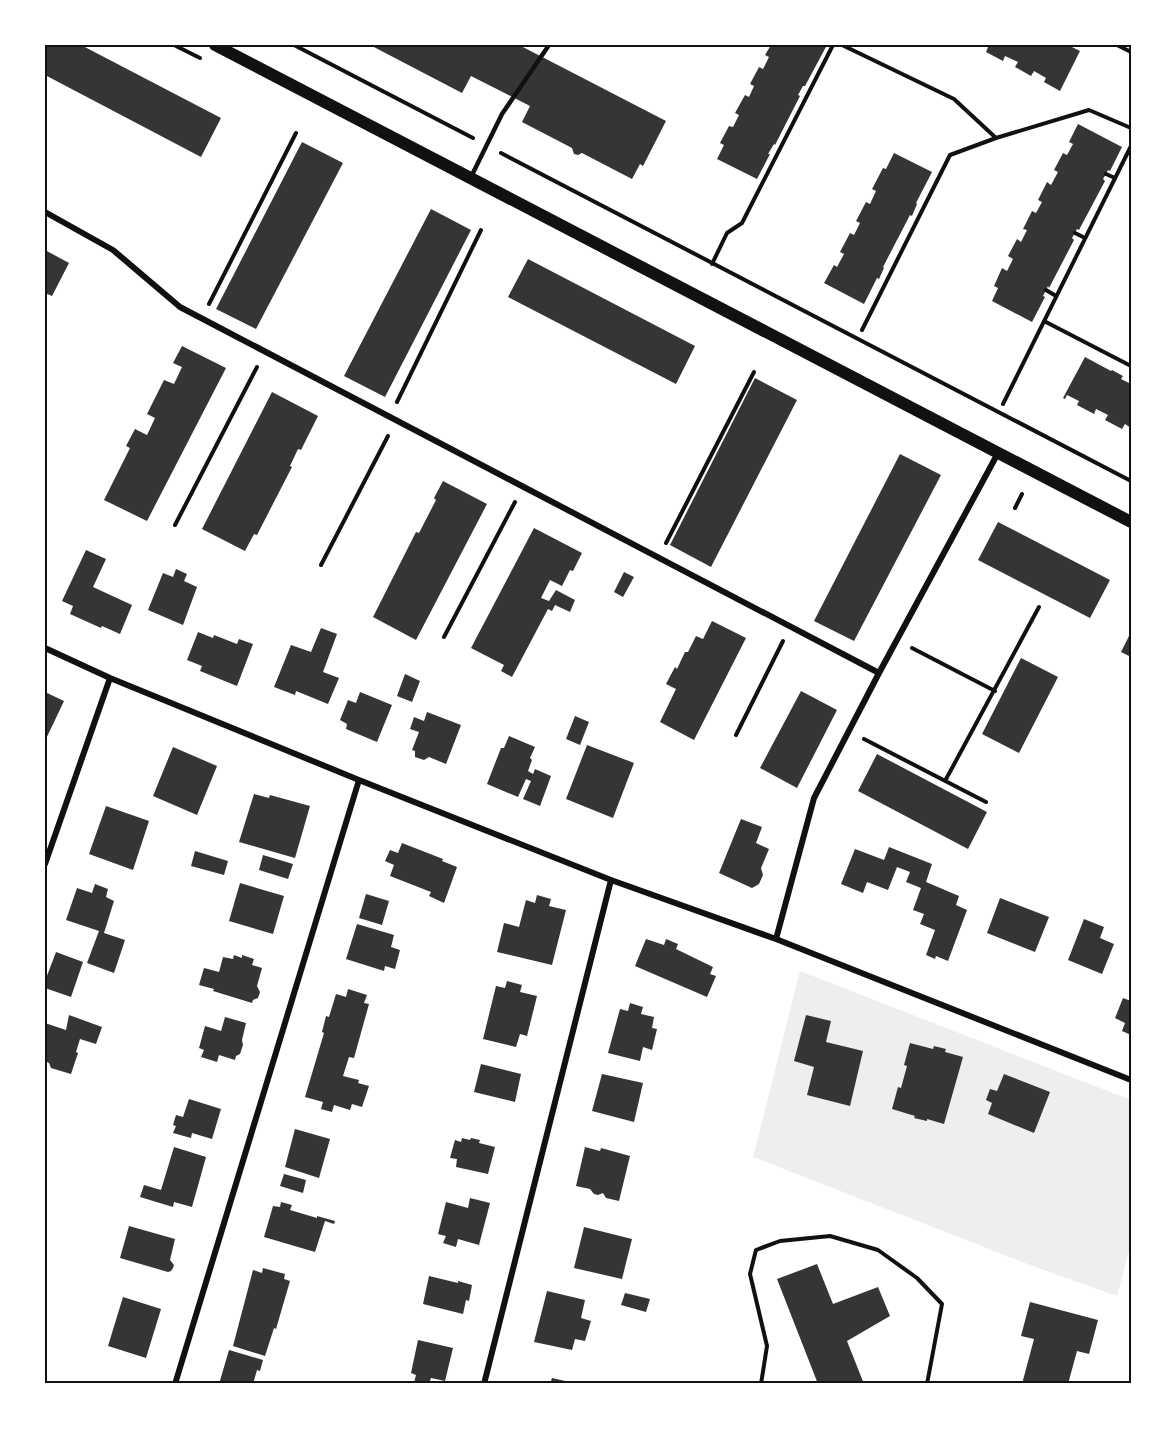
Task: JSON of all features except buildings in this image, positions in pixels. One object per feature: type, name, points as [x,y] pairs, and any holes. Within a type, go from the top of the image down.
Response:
[{"type":"main road","points":[[221,46],[1131,522]]},
{"type":"street","points":[[45,212],[114,250],[180,307],[879,673]]},
{"type":"street","points":[[776,939],[814,798],[998,453]]},
{"type":"street","points":[[45,648],[110,678],[359,780],[611,880],[776,939],[1131,1080]]},
{"type":"street","points":[[45,864],[110,678]]},
{"type":"street","points":[[175,1384],[359,780]]},
{"type":"street","points":[[484,1384],[611,880]]},
{"type":"lane","points":[[470,178],[502,114],[549,45]]},
{"type":"path","points":[[294,45],[1131,481]]},
{"type":"path","points":[[712,263],[727,233],[742,223],[833,45]]},
{"type":"path","points":[[842,45],[954,99],[996,138]]},
{"type":"path","points":[[1117,45],[1131,52]]},
{"type":"path","points":[[862,330],[950,155],[996,138],[1089,110],[1131,128]]},
{"type":"path","points":[[201,318],[296,133]]},
{"type":"path","points":[[1003,404],[1131,146]]},
{"type":"path","points":[[1106,174],[1115,178]]},
{"type":"path","points":[[390,417],[481,230]]},
{"type":"path","points":[[1075,233],[1085,238]]},
{"type":"path","points":[[1046,290],[1056,296]]},
{"type":"path","points":[[1044,321],[1131,366]]},
{"type":"path","points":[[175,525],[256,367]]},
{"type":"path","points":[[658,557],[754,372]]},
{"type":"path","points":[[321,566],[388,436]]},
{"type":"path","points":[[1015,508],[1022,494]]},
{"type":"path","points":[[444,638],[516,501]]},
{"type":"path","points":[[945,781],[1039,607]]},
{"type":"path","points":[[736,735],[783,640]]},
{"type":"path","points":[[911,648],[995,691]]},
{"type":"path","points":[[863,739],[986,802]]},
{"type":"path","points":[[761,1384],[767,1346],[750,1274],[756,1250],[780,1241],[830,1236],[878,1250],[917,1278],[942,1304],[927,1384]]},
{"type":"shaded area","points":[[800,971],[1131,1100],[1131,1243],[1117,1296],[1030,1265],[753,1157]]}]
